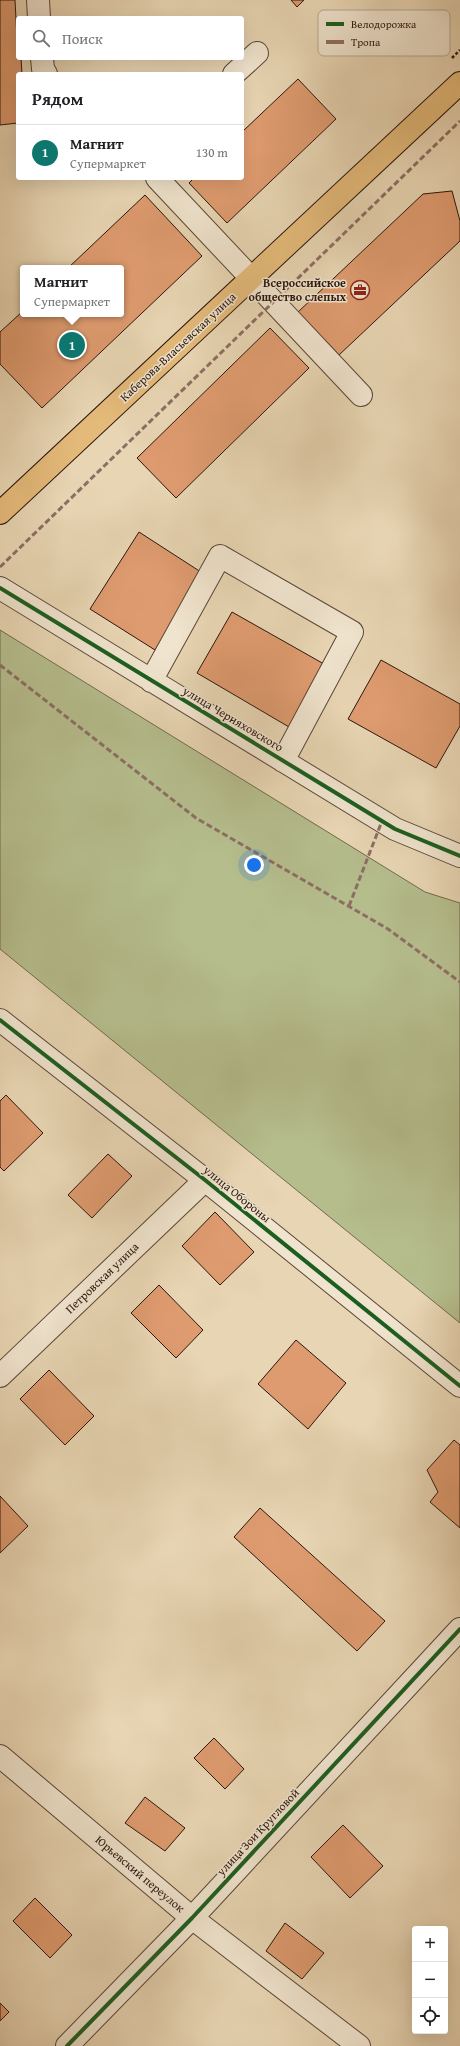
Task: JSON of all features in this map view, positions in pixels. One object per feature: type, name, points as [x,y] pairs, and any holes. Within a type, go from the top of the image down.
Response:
[{"type":"main road","name":"Каберова-Власьевская улица","points":[[0,513],[252,278],[459,88]]},
{"type":"street","points":[[38,0],[39,16]]},
{"type":"street","points":[[236,72],[257,53]]},
{"type":"street","points":[[42,60],[45,72]]},
{"type":"street","points":[[159,180],[362,395]]},
{"type":"street","points":[[151,680],[220,556],[352,632],[283,761]]},
{"type":"street","name":"улица Черняховского","points":[[0,588],[395,829],[460,856]]},
{"type":"street","name":"улица Обороны","points":[[0,1020],[205,1180],[460,1386]]},
{"type":"street","name":"Петровская улица","points":[[0,1376],[205,1180]]},
{"type":"street","name":"улица Зои Кругловой","points":[[67,2046],[192,1918],[460,1629]]},
{"type":"street","name":"Юрьевский переулок","points":[[0,1756],[192,1918],[359,2046]]},
{"type":"green space","points":[[0,630],[425,892],[460,903],[460,1323],[0,949]]},
{"type":"building","points":[[0,0],[15,0],[16,60],[21,60],[22,72],[16,72],[16,123],[0,125]]},
{"type":"building","points":[[291,0],[304,0],[297,7]]},
{"type":"building","points":[[298,79],[336,119],[227,223],[189,183],[192,180],[244,180],[244,130]]},
{"type":"building","points":[[452,191],[460,221],[460,241],[339,355],[298,312],[423,194]]},
{"type":"building","points":[[145,195],[202,256],[42,408],[0,364],[0,332],[20,314],[20,317],[124,317],[124,265],[71,265]]},
{"type":"building","points":[[270,328],[309,368],[176,498],[137,458]]},
{"type":"building","points":[[139,532],[204,574],[155,650],[90,609]]},
{"type":"building","points":[[232,612],[324,664],[289,727],[197,673]]},
{"type":"building","points":[[381,660],[460,704],[460,726],[436,768],[348,719]]},
{"type":"building","points":[[6,1095],[43,1133],[4,1171],[0,1167],[0,1101]]},
{"type":"building","points":[[108,1154],[132,1176],[92,1218],[68,1195]]},
{"type":"building","points":[[215,1212],[254,1252],[220,1285],[182,1246]]},
{"type":"building","points":[[159,1285],[203,1330],[176,1358],[131,1313]]},
{"type":"building","points":[[296,1340],[346,1383],[308,1429],[258,1384]]},
{"type":"building","points":[[49,1370],[94,1416],[65,1445],[20,1399]]},
{"type":"building","points":[[454,1440],[460,1445],[460,1528],[430,1502],[438,1492],[427,1470]]},
{"type":"building","points":[[0,1496],[28,1526],[0,1553]]},
{"type":"building","points":[[260,1508],[385,1621],[357,1651],[234,1537]]},
{"type":"building","points":[[214,1738],[244,1769],[225,1789],[194,1758]]},
{"type":"building","points":[[145,1797],[185,1828],[165,1851],[125,1823]]},
{"type":"building","points":[[343,1825],[383,1866],[350,1898],[311,1857]]},
{"type":"building","points":[[35,1898],[72,1935],[50,1958],[13,1921]]},
{"type":"building","points":[[285,1923],[324,1953],[302,1979],[266,1951]]},
{"type":"building","points":[[0,2003],[9,2012],[0,2021]]},
{"type":"marked path","points":[[0,567],[460,121]]},
{"type":"marked path","points":[[0,665],[196,818],[388,929],[460,982]]},
{"type":"marked path","points":[[349,906],[382,821]]},
{"type":"cycle path","points":[[0,588],[395,829],[460,856]]},
{"type":"cycle path","points":[[0,1020],[205,1180],[460,1386]]},
{"type":"cycle path","points":[[67,2046],[192,1918],[460,1629]]},
{"type":"place","name":"Всероссийское общество слепых","points":[[360,290]]},
{"type":"place","name":"Магнит","points":[[72,345]]}]
